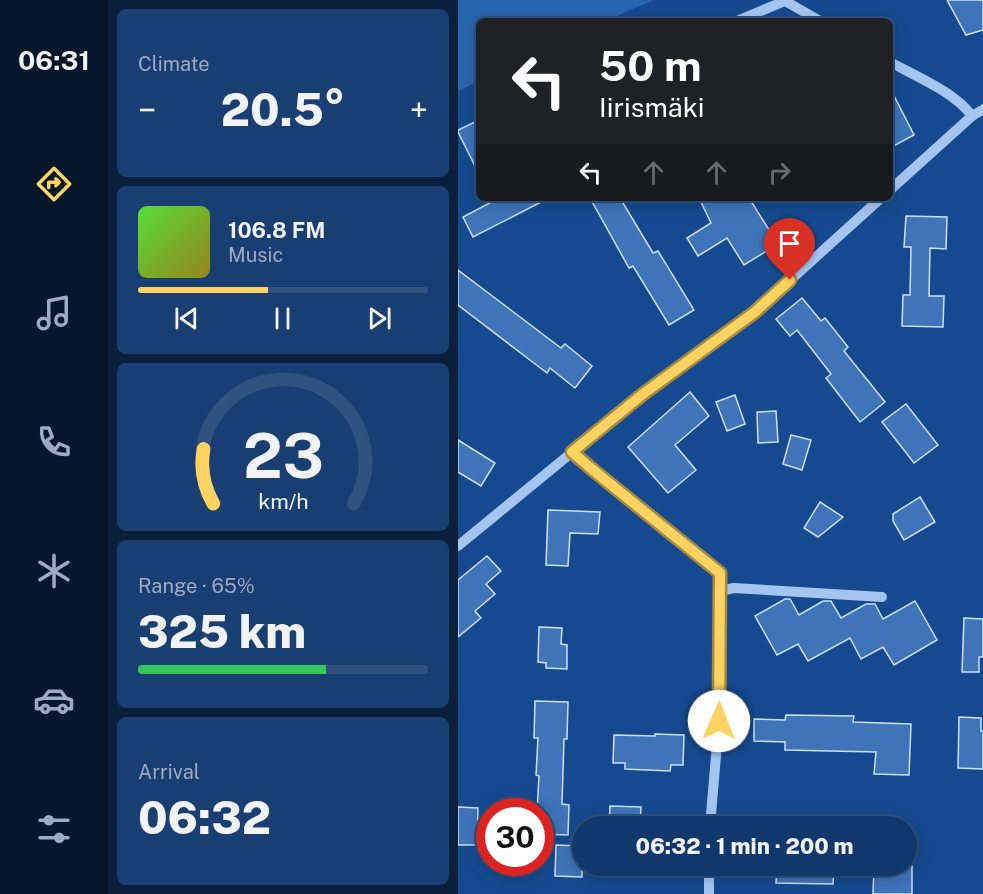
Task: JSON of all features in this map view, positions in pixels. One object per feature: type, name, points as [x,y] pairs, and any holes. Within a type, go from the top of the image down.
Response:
[{"type":"street","points":[[743,18],[785,1],[815,18]]},
{"type":"street","points":[[893,64],[954,99],[972,116]]},
{"type":"street","points":[[893,187],[972,116],[983,109]]},
{"type":"street","points":[[459,544],[643,394],[755,312],[878,201]]},
{"type":"street","points":[[572,452],[720,573],[719,721],[711,816]]},
{"type":"street","points":[[720,591],[734,588],[882,597]]},
{"type":"street","points":[[709,876],[709,894]]},
{"type":"shaded area","points":[[458,0],[654,0],[612,18],[476,18],[476,82],[458,91]]},
{"type":"building","points":[[947,0],[983,0],[983,30],[966,35]]},
{"type":"building","points":[[893,94],[914,135],[893,146]]},
{"type":"building","points":[[476,121],[476,168],[458,132]]},
{"type":"building","points":[[493,201],[543,201],[473,237],[463,217]]},
{"type":"building","points":[[592,201],[622,201],[653,253],[658,251],[694,310],[669,325],[633,266],[629,268]]},
{"type":"building","points":[[700,201],[751,201],[778,244],[744,265],[727,238],[698,256],[687,238],[711,223]]},
{"type":"building","points":[[906,216],[947,217],[946,249],[930,248],[929,296],[944,296],[943,327],[902,326],[903,295],[910,295],[911,247],[904,247]]},
{"type":"building","points":[[458,270],[561,348],[565,344],[592,366],[575,388],[550,368],[547,373],[458,305]]},
{"type":"building","points":[[802,298],[821,321],[825,318],[848,347],[844,351],[885,402],[860,422],[826,378],[831,374],[797,330],[790,336],[776,319]]},
{"type":"building","points":[[690,392],[709,416],[675,445],[696,470],[668,493],[628,447]]},
{"type":"building","points":[[735,395],[745,424],[727,431],[716,402]]},
{"type":"building","points":[[906,404],[938,445],[914,463],[882,422]]},
{"type":"building","points":[[776,411],[778,442],[758,443],[757,412]]},
{"type":"building","points":[[791,435],[811,440],[802,470],[783,464]]},
{"type":"building","points":[[458,440],[495,463],[481,486],[458,472]]},
{"type":"building","points":[[920,497],[935,522],[904,540],[893,521],[893,514]]},
{"type":"building","points":[[820,502],[843,517],[818,537],[804,528]]},
{"type":"building","points":[[548,510],[600,512],[598,534],[570,533],[568,566],[546,565]]},
{"type":"building","points":[[487,556],[501,571],[486,584],[495,594],[475,611],[481,618],[458,637],[458,580]]},
{"type":"building","points":[[785,599],[790,599],[799,615],[823,601],[831,601],[841,618],[866,604],[875,604],[883,619],[915,601],[937,640],[894,665],[883,647],[861,659],[850,638],[808,661],[798,644],[777,655],[755,616]]},
{"type":"building","points":[[964,618],[983,619],[983,657],[979,657],[979,672],[962,672]]},
{"type":"building","points":[[539,627],[562,628],[561,644],[567,645],[567,669],[546,668],[546,663],[538,662]]},
{"type":"building","points":[[535,701],[568,702],[567,739],[564,739],[562,804],[569,805],[568,835],[554,834],[554,798],[538,798],[539,776],[536,775],[538,738],[534,738]]},
{"type":"building","points":[[786,715],[854,716],[853,722],[911,724],[909,775],[874,774],[876,752],[785,750],[785,742],[754,741],[754,719],[785,720]]},
{"type":"building","points":[[959,717],[981,718],[983,769],[958,768]]},
{"type":"building","points":[[655,734],[684,735],[683,765],[671,765],[670,771],[625,769],[625,763],[613,763],[614,735],[655,736]]},
{"type":"building","points":[[610,806],[641,807],[641,816],[610,816]]},
{"type":"building","points":[[458,807],[476,808],[476,845],[458,845]]},
{"type":"building","points":[[556,845],[572,846],[572,876],[582,877],[555,876]]},
{"type":"building","points":[[776,876],[833,876],[833,884],[776,883]]},
{"type":"building","points":[[874,876],[912,876],[912,894],[873,894]]},
{"type":"route","points":[[719,721],[720,573],[572,452],[643,394],[755,312],[790,280]]}]
